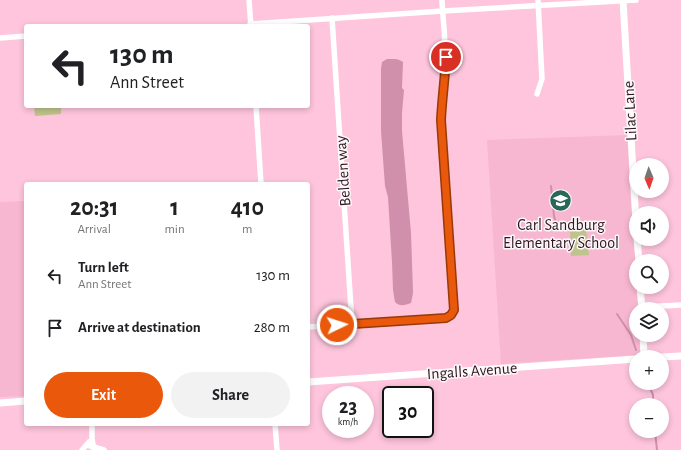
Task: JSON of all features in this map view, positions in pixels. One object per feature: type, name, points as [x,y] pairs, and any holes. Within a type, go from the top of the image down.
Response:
[{"type":"street","points":[[249,0],[250,24]]},
{"type":"street","points":[[310,327],[446,318],[451,315],[454,310],[441,120],[446,57],[442,0]]},
{"type":"street","points":[[262,24],[538,2],[636,0]]},
{"type":"street","name":"Lilac Lane","points":[[623,1],[635,206]]},
{"type":"street","points":[[537,94],[542,79],[538,2]]},
{"type":"street","name":"Belden way","points":[[332,18],[352,324]]},
{"type":"street","points":[[0,38],[24,36]]},
{"type":"street","points":[[256,108],[261,182]]},
{"type":"street","points":[[669,306],[681,305]]},
{"type":"street","points":[[669,357],[681,356]]},
{"type":"street","name":"Ingalls Avenue","points":[[310,382],[629,359]]},
{"type":"street","points":[[0,403],[24,401]]},
{"type":"street","points":[[92,426],[94,449]]},
{"type":"street","points":[[276,426],[277,450]]},
{"type":"street","points":[[82,450],[92,439]]},
{"type":"street","points":[[87,445],[94,449],[104,450]]},
{"type":"shaded area","points":[[387,59],[397,59],[403,62],[402,88],[404,90],[402,131],[411,233],[413,293],[411,303],[403,305],[399,305],[395,302],[393,290],[388,197],[385,186],[381,131],[381,69],[382,62]]},
{"type":"shaded area","name":"Carl Sandburg Elementary School","points":[[628,135],[629,198],[632,198],[633,206],[629,206],[629,246],[635,246],[636,254],[629,254],[629,294],[638,294],[639,302],[629,302],[629,342],[641,342],[641,350],[629,350],[629,356],[501,364],[487,140]]},
{"type":"shaded area","points":[[24,201],[24,396],[0,397],[0,202]]},
{"type":"green space","points":[[34,108],[61,108],[61,114],[35,116]]},
{"type":"green space","points":[[586,229],[589,255],[571,256],[570,230]]},
{"type":"waterway","points":[[551,186],[556,223]]},
{"type":"waterway","points":[[617,314],[631,335],[636,350]]},
{"type":"waterway","points":[[651,390],[653,398]]},
{"type":"waterway","points":[[656,438],[657,450]]},
{"type":"place","name":"Carl Sandburg Elementary School","points":[[561,200]]},
{"type":"route","points":[[337,325],[446,318],[451,315],[454,310],[441,120],[446,57]]}]
